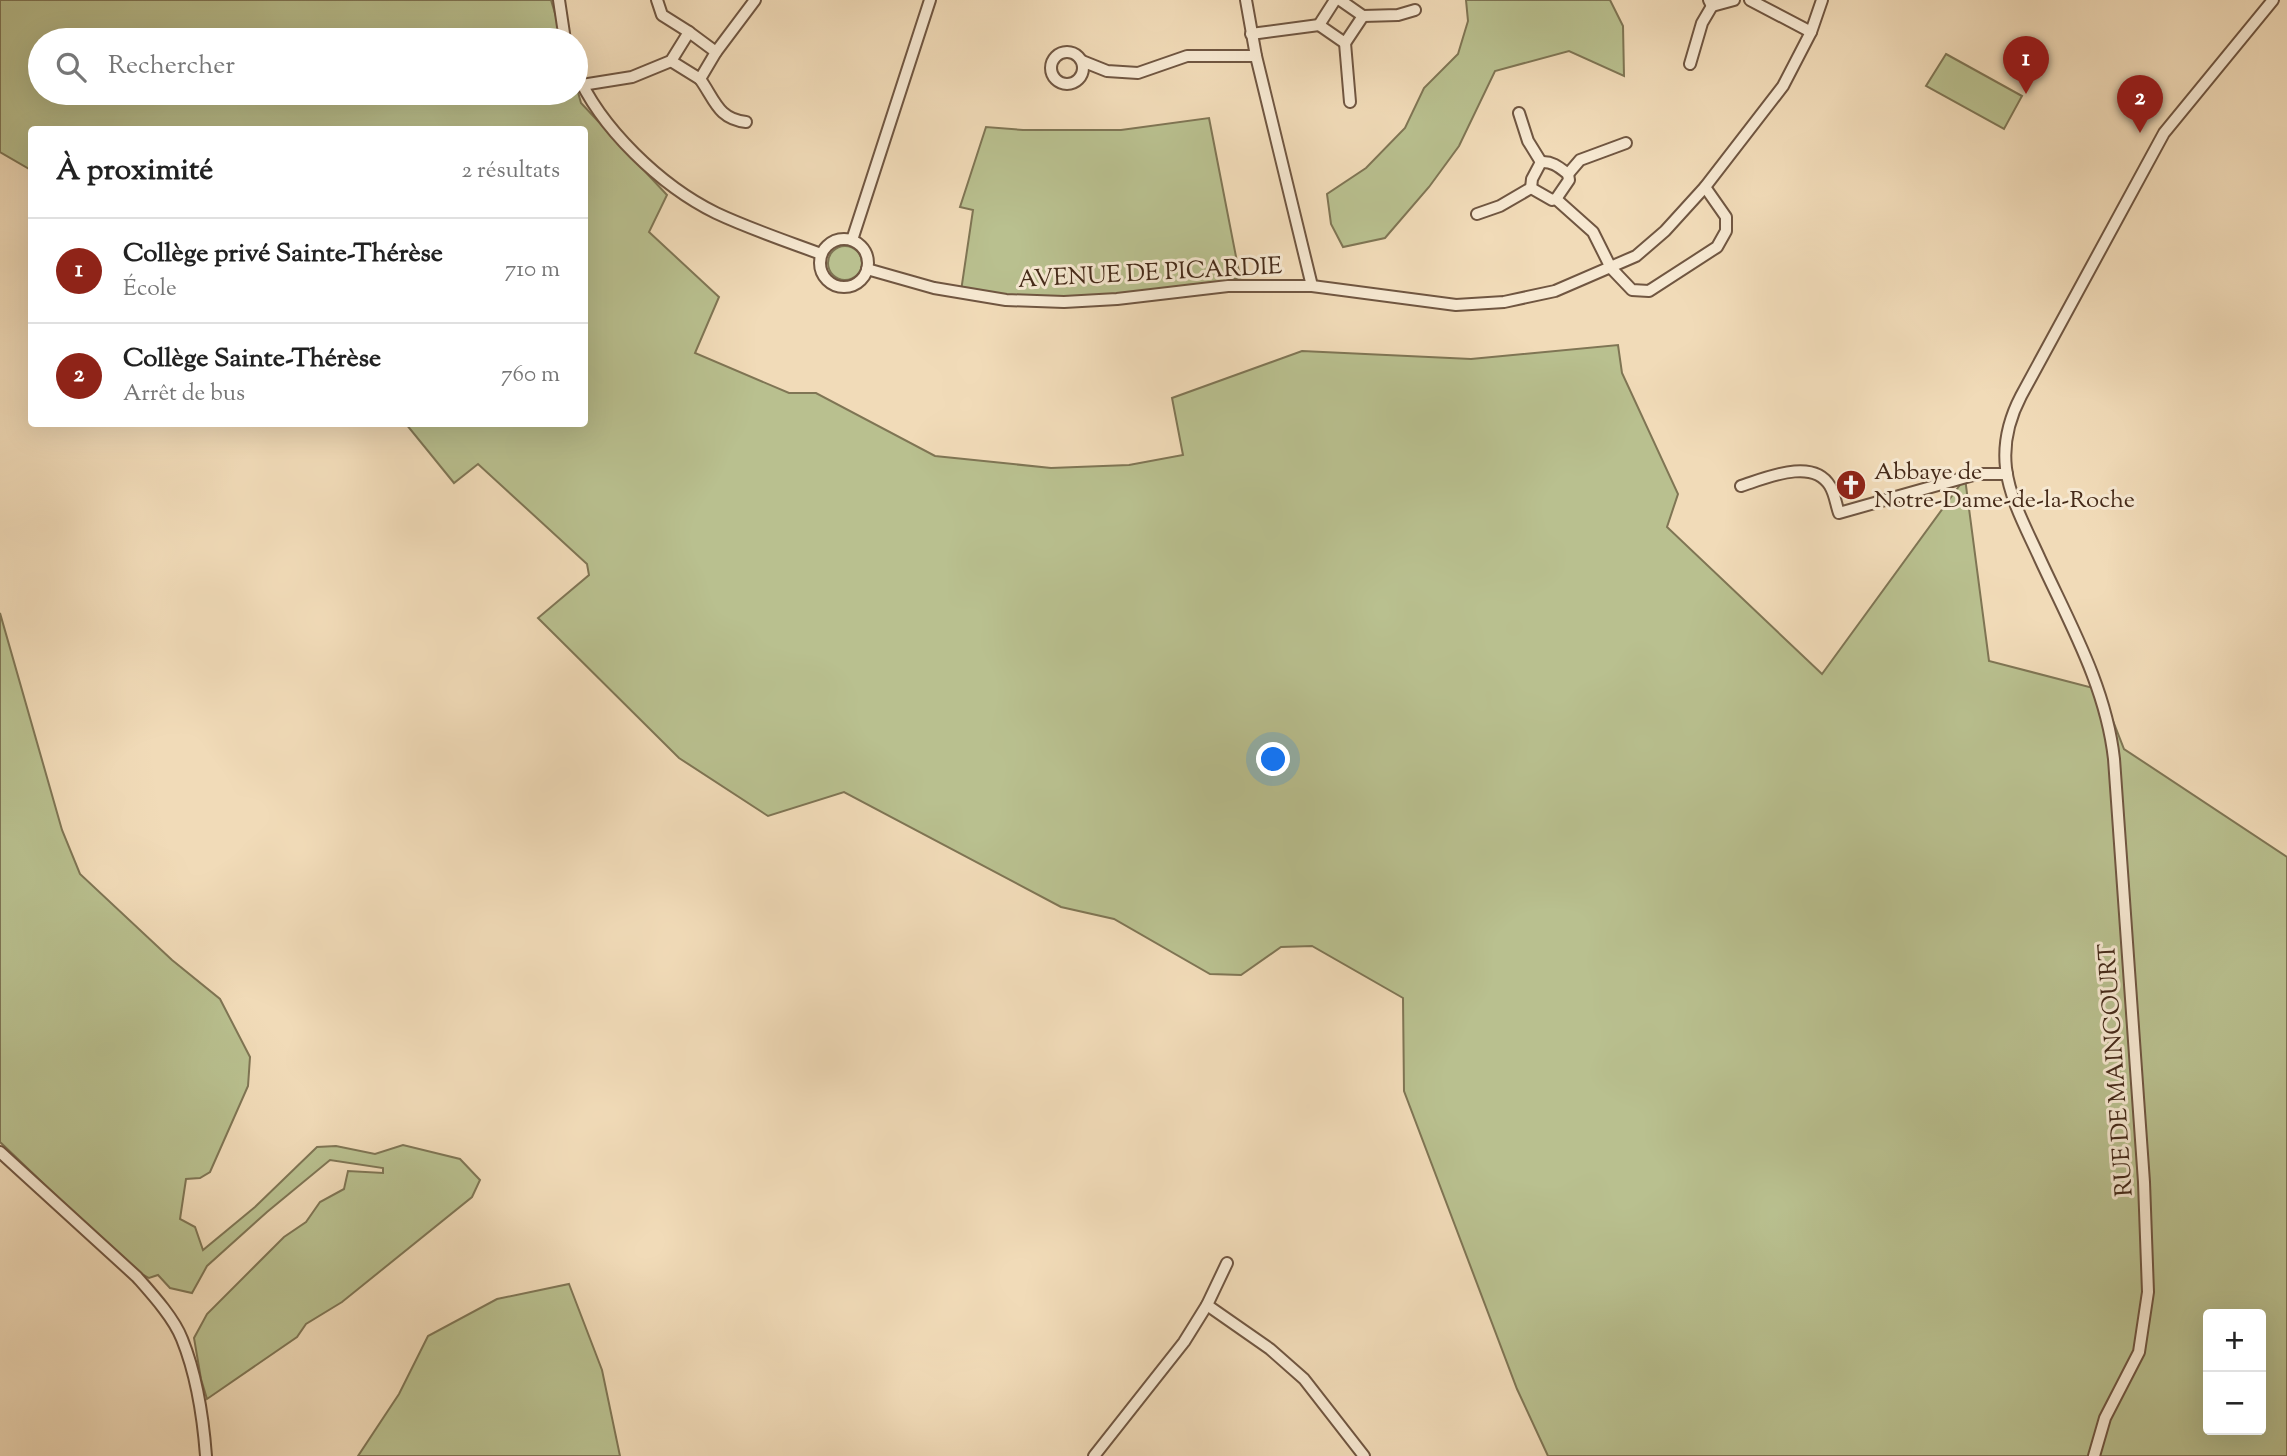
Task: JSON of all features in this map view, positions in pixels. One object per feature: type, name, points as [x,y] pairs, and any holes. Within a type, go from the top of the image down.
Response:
[{"type":"street","points":[[559,0],[563,28]]},
{"type":"street","points":[[657,0],[662,15],[716,52]]},
{"type":"street","points":[[699,79],[755,0]]},
{"type":"street","points":[[852,240],[930,0]]},
{"type":"street","points":[[1246,0],[1256,56],[1312,286]]},
{"type":"street","points":[[1319,25],[1337,0],[1363,16],[1398,15],[1415,10]]},
{"type":"street","points":[[1690,64],[1710,3],[1734,0]]},
{"type":"street","points":[[1750,0],[1811,32]]},
{"type":"street","name":"AVENUE DE PICARDIE","points":[[867,269],[934,288],[1017,300],[1064,302],[1117,299],[1227,286],[1312,286],[1456,305],[1504,302],[1555,291],[1636,256],[1665,231],[1705,187],[1783,86],[1811,32],[1822,0]]},
{"type":"street","name":"RUE DE MAINCOURT","points":[[2094,1456],[2105,1418],[2139,1352],[2148,1293],[2143,1170],[2114,759],[2105,706],[2023,522],[2007,474],[2007,432],[2016,407],[2145,163],[2168,128],[2273,0]]},
{"type":"street","points":[[1350,102],[1345,43],[1363,16]]},
{"type":"street","points":[[1251,34],[1319,25],[1345,43]]},
{"type":"street","points":[[588,84],[632,77],[671,61],[689,32]]},
{"type":"street","points":[[1082,61],[1107,71],[1138,73],[1187,56],[1256,56]]},
{"type":"street","points":[[671,61],[699,79],[720,111],[731,121],[746,122]]},
{"type":"street","points":[[588,96],[623,142],[687,196],[732,220],[821,254]]},
{"type":"street","points":[[1520,113],[1528,141],[1541,162]]},
{"type":"street","points":[[1568,174],[1580,160],[1626,143]]},
{"type":"street","points":[[1541,162],[1549,162],[1568,174],[1569,180],[1556,199]]},
{"type":"street","points":[[1531,188],[1532,179],[1541,162]]},
{"type":"street","points":[[1531,188],[1552,200],[1556,199],[1593,232],[1611,268],[1632,290],[1649,291],[1717,247],[1726,231],[1726,217],[1705,187]]},
{"type":"street","points":[[1476,214],[1500,206],[1531,188]]},
{"type":"street","points":[[845,238],[852,240],[864,249],[867,255],[864,276],[853,285],[832,284],[822,274],[819,261],[821,254],[830,242],[845,238]]},
{"type":"street","points":[[1741,486],[1788,471],[1815,473],[1825,479],[1832,489],[1839,513],[1977,474],[2007,474]]},
{"type":"street","points":[[0,1152],[137,1277],[152,1293],[182,1336],[197,1384],[206,1456]]},
{"type":"street","points":[[1094,1456],[1184,1342],[1207,1305],[1227,1263]]},
{"type":"street","points":[[1207,1305],[1270,1349],[1304,1378],[1364,1456]]},
{"type":"green space","points":[[0,0],[551,0],[559,28],[28,28],[28,105],[583,105],[667,195],[649,232],[719,297],[695,353],[789,393],[816,393],[935,456],[1051,468],[1129,465],[1183,455],[1172,398],[1302,351],[1471,359],[1618,345],[1622,373],[1678,494],[1667,527],[1822,674],[1965,478],[1989,661],[2101,690],[2124,749],[2287,857],[2287,1456],[1548,1456],[1517,1389],[1404,1091],[1403,998],[1312,946],[1281,947],[1241,975],[1210,974],[1114,919],[1061,907],[844,792],[768,816],[679,758],[538,618],[589,575],[587,564],[478,464],[454,483],[408,427],[588,427],[588,126],[28,126],[28,168],[0,152]]},
{"type":"green space","points":[[1466,0],[1610,0],[1623,26],[1624,76],[1569,51],[1495,71],[1459,146],[1429,187],[1385,238],[1343,247],[1331,224],[1327,194],[1366,168],[1405,128],[1424,88],[1458,54],[1468,21]]},
{"type":"green space","points":[[1946,54],[2022,96],[2004,129],[1926,86]]},
{"type":"green space","points":[[1209,118],[1239,272],[1250,275],[1177,291],[1103,298],[1030,299],[961,291],[973,210],[960,207],[986,127],[1023,130],[1121,130]]},
{"type":"green space","points":[[845,246],[857,251],[862,263],[857,275],[845,280],[833,275],[828,263],[833,251]]},
{"type":"green space","points":[[0,613],[62,830],[80,874],[172,960],[220,999],[250,1057],[248,1086],[210,1172],[200,1178],[186,1179],[180,1219],[195,1227],[203,1250],[255,1207],[317,1147],[336,1146],[375,1154],[403,1145],[460,1159],[480,1180],[472,1197],[342,1302],[306,1324],[297,1337],[207,1399],[194,1338],[207,1314],[284,1237],[306,1222],[320,1202],[344,1189],[348,1171],[383,1173],[383,1168],[330,1160],[207,1266],[192,1293],[170,1288],[158,1275],[149,1278],[133,1269],[0,1142]]},
{"type":"green space","points":[[569,1284],[602,1370],[620,1456],[358,1456],[399,1394],[428,1336],[497,1299]]},
{"type":"place","name":"Collège privé Sainte-Thérèse","points":[[2026,94]]},
{"type":"place","name":"Collège Sainte-Thérèse","points":[[2140,133]]},
{"type":"place","name":"Abbaye de Notre-Dame-de-la-Roche","points":[[1851,485]]}]
